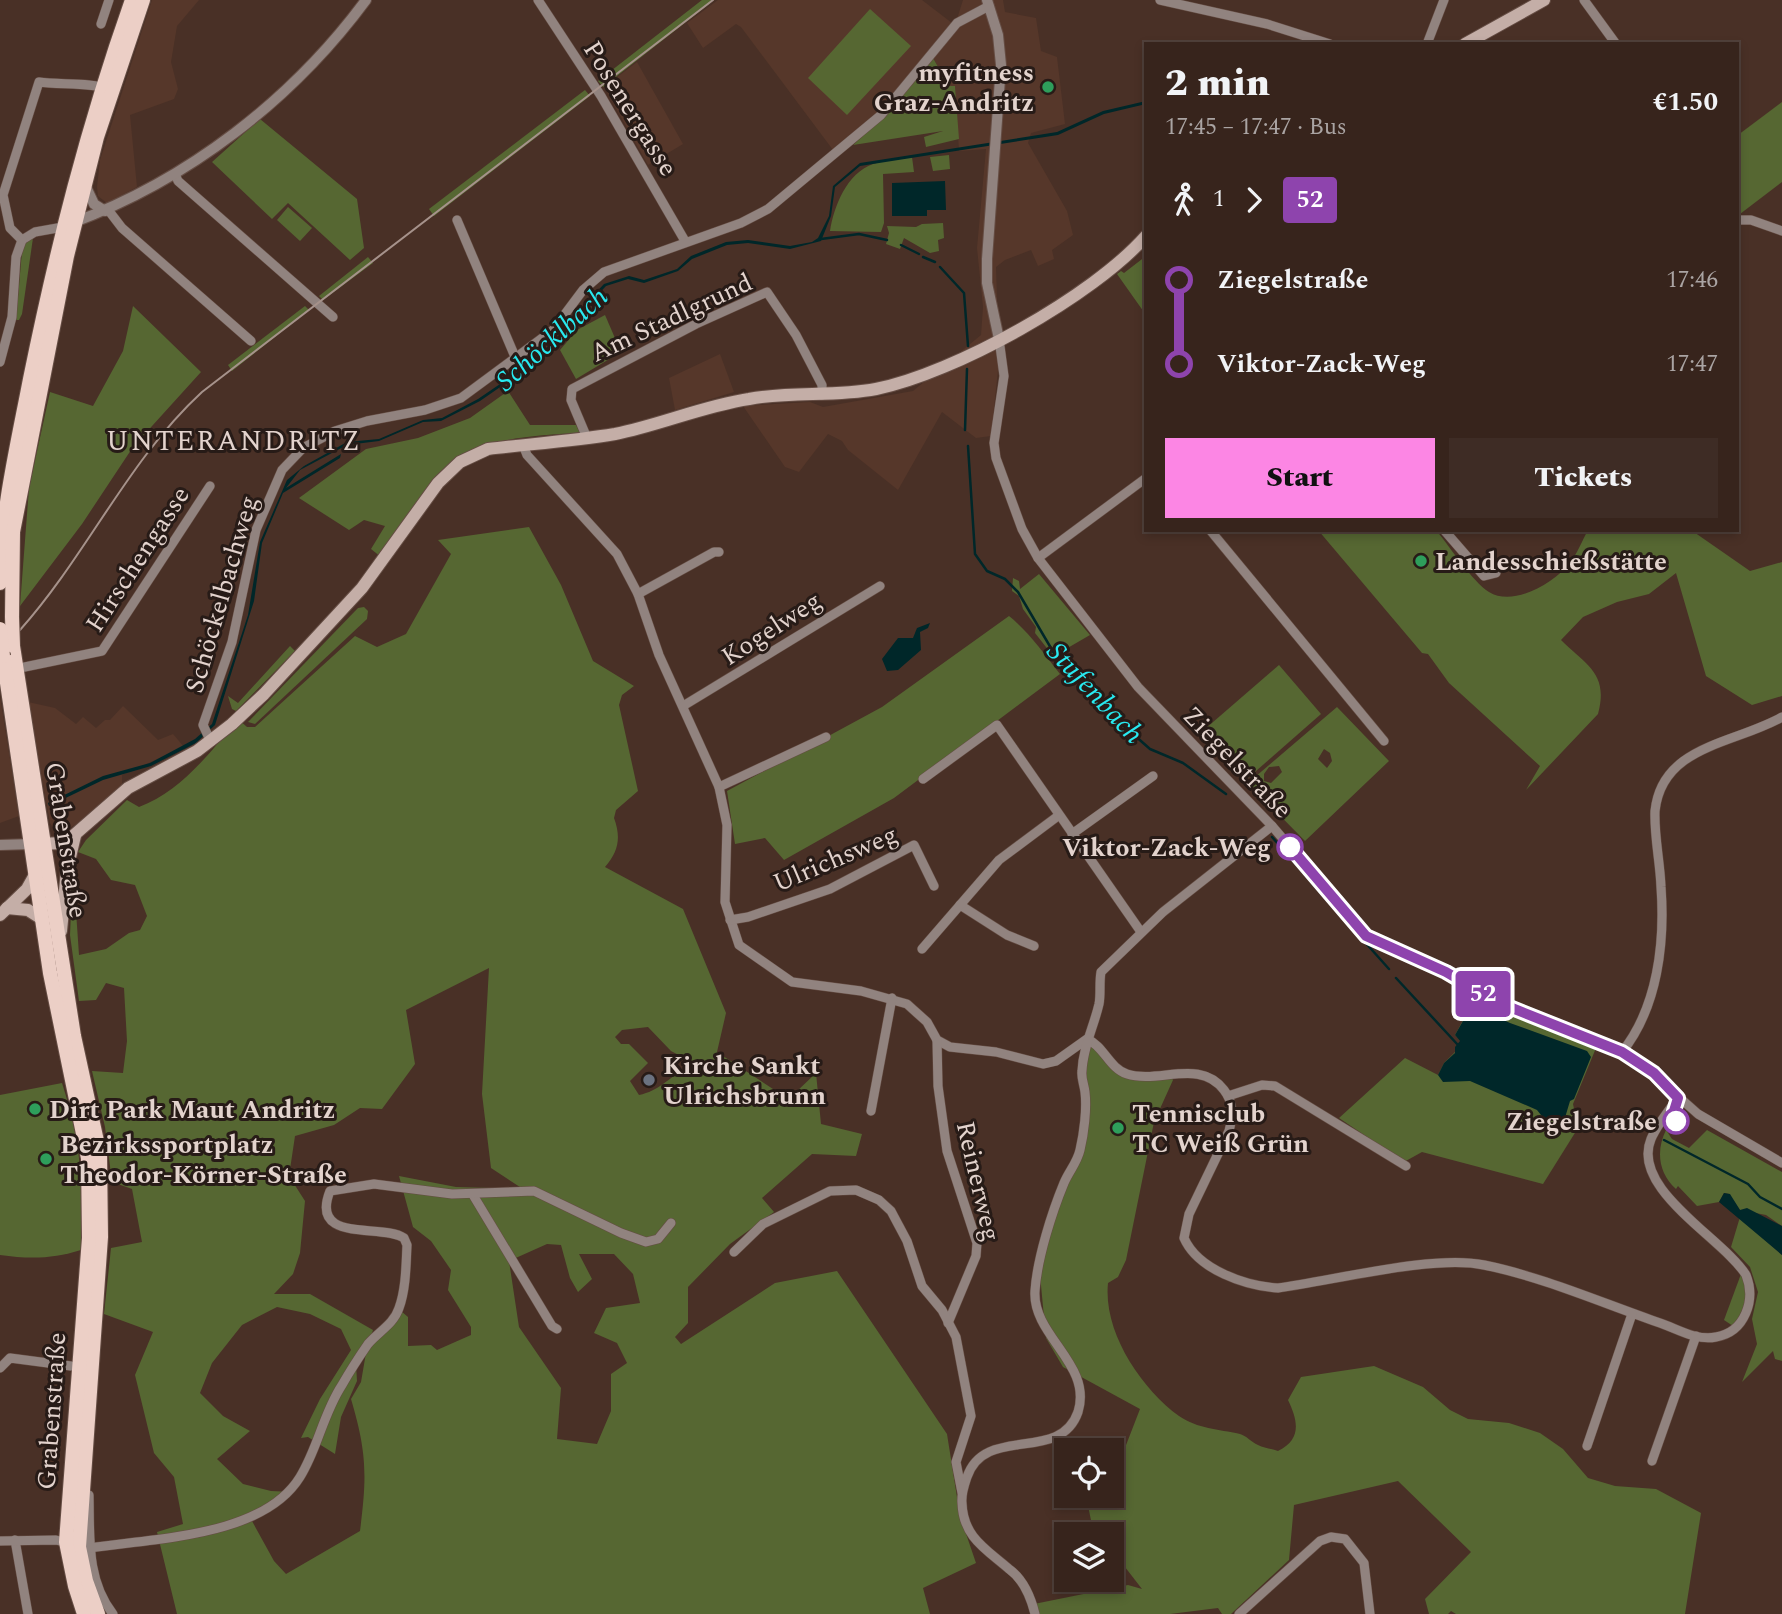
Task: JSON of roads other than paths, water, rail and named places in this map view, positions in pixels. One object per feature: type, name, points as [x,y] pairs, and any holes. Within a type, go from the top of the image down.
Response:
[{"type":"main road","points":[[0,583],[4,510],[62,227],[107,89],[132,0]]},
{"type":"main road","points":[[107,89],[144,0]]},
{"type":"main road","points":[[1469,42],[1544,0]]},
{"type":"main road","name":"Grabenstraße","points":[[84,1614],[75,1586],[102,1195],[100,1155],[74,1036],[60,949],[38,844],[8,651],[12,617],[13,532],[21,482],[107,89]]},
{"type":"main road","points":[[38,844],[57,845],[75,836],[128,788],[178,761],[264,694],[355,596],[449,471],[460,462],[488,449],[587,438],[638,428],[752,398],[821,395],[877,388],[928,375],[999,339],[1076,292],[1126,256],[1144,238]]},
{"type":"main road","name":"Grabenstraße","points":[[0,629],[15,669],[38,844],[36,873],[42,919],[62,1037],[80,1110],[90,1194],[79,1546],[86,1581],[97,1614]]},
{"type":"main road","points":[[60,949],[67,870],[75,836]]},
{"type":"main road","points":[[7,908],[27,889],[36,873]]},
{"type":"main road","points":[[7,908],[28,910],[42,919]]},
{"type":"street","points":[[101,24],[110,0]]},
{"type":"street","points":[[1,357],[13,309],[16,257],[22,240],[35,232],[62,227],[107,211],[225,143],[329,47],[366,0]]},
{"type":"street","name":"Posenergasse","points":[[538,0],[597,89],[685,241]]},
{"type":"street","points":[[1160,0],[1267,24],[1324,42]]},
{"type":"street","points":[[1428,42],[1444,0]]},
{"type":"street","points":[[1584,0],[1615,42]]},
{"type":"street","points":[[988,3],[1001,52],[987,283],[999,339]]},
{"type":"street","name":"Schöckelbachweg","points":[[207,736],[232,642],[256,530],[282,470],[303,448],[335,431],[367,421],[425,410],[461,398],[553,330],[595,277],[685,241],[741,223],[768,209],[881,115],[957,23],[988,3]]},
{"type":"street","points":[[22,240],[5,228],[4,184],[38,82],[107,89]]},
{"type":"street","points":[[174,174],[177,181],[215,216],[333,317]]},
{"type":"street","points":[[86,187],[94,204],[107,211],[122,228],[251,341]]},
{"type":"street","points":[[457,220],[516,359]]},
{"type":"street","points":[[1739,220],[1751,220],[1782,231]]},
{"type":"street","name":"Am Stadlgrund","points":[[587,438],[571,400],[572,389],[696,324],[767,292],[796,335],[822,386],[821,395]]},
{"type":"street","points":[[0,308],[13,309]]},
{"type":"street","name":"Ziegelstraße","points":[[999,339],[1004,376],[994,443],[996,458],[1022,529],[1038,558],[1138,687],[1272,826],[1372,940],[1446,972],[1497,1002],[1622,1052],[1654,1073],[1678,1098],[1712,1124],[1782,1163]]},
{"type":"street","points":[[523,445],[527,455],[617,554],[638,594],[659,655],[719,787],[727,825],[725,902],[739,945],[786,979],[819,988],[892,998],[916,1012],[927,1022],[937,1040],[950,1047],[996,1052],[1038,1064],[1054,1062],[1087,1039]]},
{"type":"street","points":[[1038,558],[1144,479]]},
{"type":"street","name":"Hirschengasse","points":[[15,669],[102,651],[210,486]]},
{"type":"street","points":[[1212,532],[1384,741]]},
{"type":"street","points":[[1446,532],[1484,576],[1496,573]]},
{"type":"street","points":[[638,594],[714,552],[719,552]]},
{"type":"street","name":"Kogelweg","points":[[683,706],[880,586]]},
{"type":"street","points":[[1622,1052],[1640,1026],[1654,984],[1662,913],[1654,818],[1656,796],[1663,780],[1676,764],[1690,755],[1782,717]]},
{"type":"street","points":[[923,779],[997,724],[1044,788],[1058,816],[1141,932]]},
{"type":"street","points":[[719,787],[826,737]]},
{"type":"street","points":[[1072,834],[1153,776]]},
{"type":"street","points":[[922,949],[1012,848],[1058,816]]},
{"type":"street","points":[[962,1493],[971,1468],[988,1450],[1009,1444],[1030,1444],[1060,1435],[1077,1414],[1080,1399],[1072,1365],[1044,1327],[1035,1293],[1051,1220],[1065,1180],[1080,1150],[1085,1092],[1082,1069],[1087,1039],[1099,1002],[1102,968],[1141,932],[1272,826]]},
{"type":"street","points":[[0,845],[38,844]]},
{"type":"street","name":"Ulrichsweg","points":[[730,920],[748,917],[830,889],[914,845],[933,886]]},
{"type":"street","points":[[960,905],[1007,935],[1034,946]]},
{"type":"street","points":[[871,1111],[892,998]]},
{"type":"street","points":[[1087,1039],[1098,1046],[1122,1072],[1137,1076],[1203,1074],[1216,1081],[1228,1096],[1233,1116],[1229,1131],[1184,1226],[1184,1238],[1196,1257],[1228,1275],[1261,1287],[1278,1288],[1433,1265],[1482,1264],[1516,1273],[1696,1336],[1719,1337],[1736,1328],[1749,1307],[1751,1291],[1746,1275],[1739,1265],[1676,1206],[1654,1176],[1649,1156],[1651,1139],[1678,1098]]},
{"type":"street","name":"Reinerweg","points":[[937,1040],[938,1086],[947,1151],[977,1243],[976,1256],[948,1322]]},
{"type":"street","points":[[1228,1096],[1262,1085],[1275,1086],[1406,1166]]},
{"type":"street","points":[[0,1541],[79,1546],[183,1535],[250,1520],[279,1503],[292,1489],[313,1452],[317,1435],[335,1395],[369,1343],[396,1316],[401,1301],[407,1245],[404,1238],[386,1231],[347,1231],[339,1227],[329,1210],[330,1191],[374,1184],[473,1195],[539,1192],[639,1241],[658,1239],[671,1223]]},
{"type":"street","points":[[734,1252],[763,1224],[802,1206],[812,1197],[830,1191],[856,1190],[878,1200],[891,1211],[906,1241],[922,1286],[948,1322],[965,1376],[971,1416],[956,1462],[965,1522],[971,1535],[1011,1570],[1032,1601],[1035,1614]]},
{"type":"street","points":[[473,1195],[552,1326],[557,1329]]},
{"type":"street","points":[[1587,1446],[1632,1314]]},
{"type":"street","points":[[1652,1461],[1696,1336]]},
{"type":"street","points":[[0,1368],[10,1358],[71,1366]]},
{"type":"street","points":[[1239,1614],[1311,1548],[1331,1537],[1345,1539],[1364,1563],[1370,1614]]},
{"type":"street","points":[[15,1540],[28,1614]]},
{"type":"street","name":"Grabenstraße","points":[[79,1546],[100,1596],[113,1614]]},
{"type":"water","points":[[1144,101],[1144,104],[1104,114],[1058,135],[860,166],[835,187],[831,216],[821,241],[790,249],[748,243],[727,245],[692,259],[678,271],[644,283],[628,279],[606,286],[576,324],[529,367],[480,401],[441,421],[423,422],[379,441],[347,445],[300,470],[286,488],[341,454],[340,458],[283,493],[262,543],[254,601],[215,725],[196,743],[151,766],[103,780],[49,806],[48,803],[103,776],[150,763],[195,739],[212,724],[248,615],[260,542],[287,480],[304,466],[347,442],[379,439],[423,420],[442,418],[478,399],[528,365],[574,323],[589,300],[604,284],[629,276],[644,280],[677,269],[691,256],[726,242],[748,240],[790,246],[812,242],[818,238],[829,216],[833,186],[860,163],[1057,132],[1103,111]]},
{"type":"water","points":[[945,181],[946,210],[927,210],[927,216],[892,216],[892,183]]},
{"type":"water","points":[[930,623],[928,628],[920,632],[921,650],[898,670],[887,671],[882,659],[898,638],[913,638],[917,628]]},
{"type":"water","points":[[1472,1005],[1510,1023],[1587,1051],[1591,1057],[1574,1099],[1570,1101],[1564,1121],[1545,1120],[1537,1110],[1470,1081],[1443,1082],[1438,1075],[1444,1063],[1455,1053],[1455,1047],[1460,1041],[1455,1035]]},
{"type":"water","points":[[1724,1193],[1730,1194],[1740,1210],[1747,1208],[1782,1226],[1782,1255],[1719,1202]]},
{"type":"waterway","name":"Stufenbach","points":[[821,239],[859,234],[887,240]]},
{"type":"waterway","name":"Stufenbach","points":[[901,245],[919,254]]},
{"type":"waterway","name":"Stufenbach","points":[[923,257],[935,262]]},
{"type":"waterway","name":"Stufenbach","points":[[940,267],[964,293],[968,346]]},
{"type":"waterway","name":"Stufenbach","points":[[965,430],[967,369]]},
{"type":"waterway","name":"Stufenbach","points":[[968,446],[975,554],[987,571],[1005,579],[1018,592],[1058,660],[1116,719],[1150,749],[1183,763],[1226,794]]},
{"type":"waterway","name":"Stufenbach","points":[[1272,837],[1302,871]]},
{"type":"waterway","name":"Stufenbach","points":[[1312,883],[1389,969]]},
{"type":"waterway","name":"Stufenbach","points":[[1396,978],[1458,1045]]},
{"type":"waterway","name":"Stufenbach","points":[[1664,1140],[1748,1184],[1760,1197],[1782,1209]]},
{"type":"tram line","points":[[20,630],[66,571],[152,447],[202,392],[713,0]]},
{"type":"place","name":"myfitness Graz-Andritz","points":[[1048,87]]},
{"type":"place","name":"Landesschießstätte","points":[[1421,561]]},
{"type":"place","name":"Viktor-Zack-Weg","points":[[1290,847]]},
{"type":"place","name":"Kirche Sankt Ulrichsbrunn","points":[[649,1080]]},
{"type":"place","name":"Dirt Park Maut Andritz","points":[[35,1109]]},
{"type":"place","name":"Ziegelstraße","points":[[1676,1121]]},
{"type":"place","name":"Tennisclub TC Weiß Grün","points":[[1118,1128]]},
{"type":"place","name":"Bezirkssportplatz Theodor-Körner-Straße","points":[[46,1159]]},
{"type":"district","name":"UNTERANDRITZ","points":[[234,440]]},
{"type":"water label","name":"Schöcklbach","points":[[551,338]]}]
